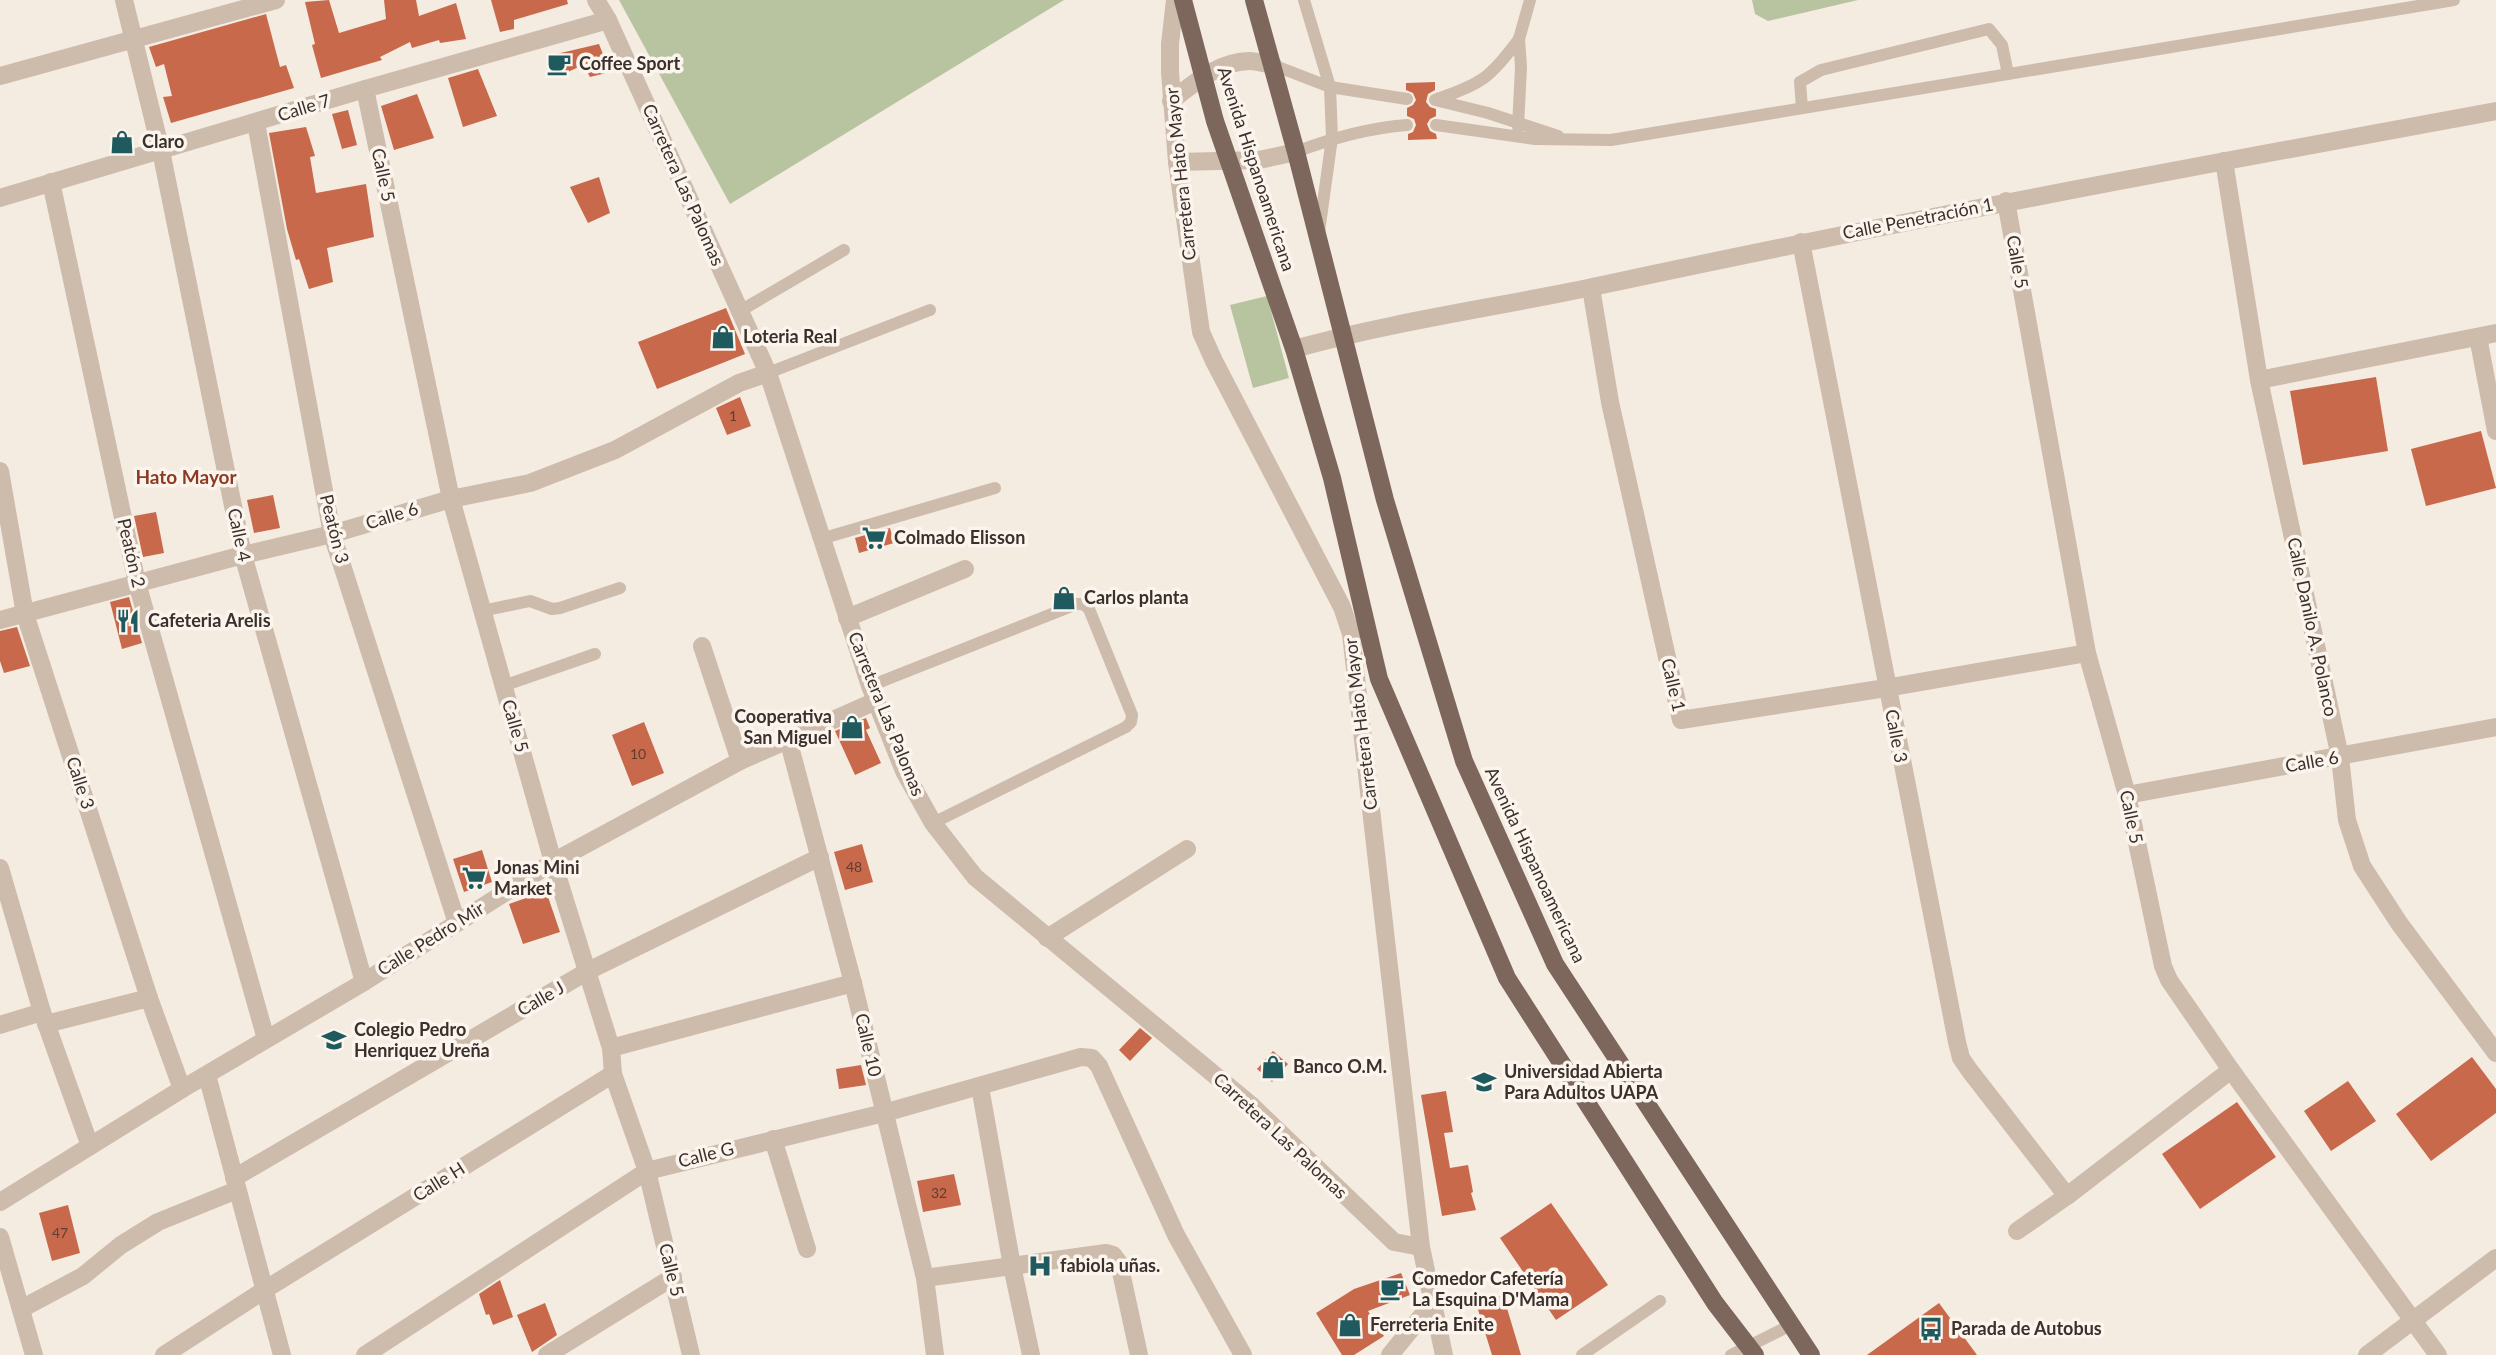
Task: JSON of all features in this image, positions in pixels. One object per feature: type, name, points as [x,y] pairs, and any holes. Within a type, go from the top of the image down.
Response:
[{"type":"main road","name":"Avenida Hispanoamericana","points":[[1184,0],[1228,162],[1294,349],[1332,478],[1379,678],[1507,978],[1715,1303],[1751,1350]]},
{"type":"main road","name":"Avenida Hispanoamericana","points":[[1254,0],[1296,152],[1385,500],[1464,761],[1555,964],[1811,1355]]},
{"type":"street","name":"Calle 4","points":[[124,0],[161,151],[243,555],[364,982]]},
{"type":"street","points":[[0,76],[276,0]]},
{"type":"street","name":"Carretera Las Palomas","points":[[596,0],[608,20],[768,373],[873,694],[904,771],[933,824],[975,877],[1251,1105],[1394,1242],[1421,1247]]},
{"type":"street","name":"Carretera Hato Mayor","points":[[1175,0],[1170,44],[1171,101],[1201,332],[1213,361],[1342,607],[1351,634],[1421,1247],[1444,1355]]},
{"type":"street","name":"Calle 7","points":[[0,198],[608,20]]},
{"type":"street","points":[[1171,101],[1203,77],[1231,64],[1251,61],[1273,65]]},
{"type":"street","name":"Calle 5","points":[[365,89],[451,499],[553,862],[611,1048],[613,1074],[646,1171],[691,1355]]},
{"type":"street","name":"Calle Penetración 1","points":[[1342,336],[1591,288],[2006,201],[2496,111]]},
{"type":"street","name":"Peatón 3","points":[[256,123],[332,534],[457,923]]},
{"type":"street","points":[[1177,162],[1228,162],[1271,158],[1296,152]]},
{"type":"street","name":"Calle Danilo A. Polanco","points":[[2224,161],[2259,380],[2340,757],[2347,820],[2362,866],[2399,923],[2496,1053]]},
{"type":"street","name":"Peatón 2","points":[[51,182],[137,583],[266,1039]]},
{"type":"street","name":"Calle 5","points":[[2006,201],[2087,653],[2127,795],[2163,966],[2169,980],[2231,1070],[2438,1355]]},
{"type":"street","name":"Calle 3","points":[[1801,242],[1886,688],[1961,1058],[2067,1196]]},
{"type":"street","name":"Calle 1","points":[[1591,288],[1610,402],[1679,717],[1684,721],[2087,653]]},
{"type":"street","points":[[2259,380],[2487,335],[2496,431]]},
{"type":"street","points":[[1294,349],[1342,336]]},
{"type":"street","name":"Calle 6","points":[[0,620],[332,534],[451,499],[530,483],[615,450],[729,388],[768,373]]},
{"type":"street","name":"Calle 3","points":[[0,471],[25,614],[149,998],[182,1089]]},
{"type":"street","points":[[847,618],[965,569]]},
{"type":"street","points":[[702,646],[740,761]]},
{"type":"street","name":"Calle Pedro Mir","points":[[0,1202],[182,1089],[364,982],[553,862],[740,761],[873,694]]},
{"type":"street","name":"Calle 6","points":[[2127,795],[2496,727]]},
{"type":"street","name":"Calle 10","points":[[788,739],[853,983],[925,1278],[934,1355]]},
{"type":"street","points":[[1048,938],[1187,849]]},
{"type":"street","name":"Calle J","points":[[12,1299],[83,1276],[121,1245],[158,1222],[236,1184],[588,971],[820,857]]},
{"type":"street","points":[[0,868],[44,1018],[90,1146]]},
{"type":"street","points":[[611,1048],[853,983]]},
{"type":"street","points":[[0,1025],[149,998]]},
{"type":"street","name":"Calle G","points":[[365,1355],[646,1171],[884,1113],[1081,1057],[1092,1058],[1099,1066],[1176,1235],[1243,1355]]},
{"type":"street","points":[[2017,1231],[2231,1070]]},
{"type":"street","points":[[207,1074],[282,1355]]},
{"type":"street","name":"Calle H","points":[[164,1355],[613,1074]]},
{"type":"street","points":[[980,1087],[1031,1355]]},
{"type":"street","points":[[772,1139],[807,1250]]},
{"type":"street","points":[[0,1237],[12,1299],[34,1355]]},
{"type":"street","points":[[925,1278],[1106,1253],[1113,1255],[1119,1263],[1139,1355]]},
{"type":"street","points":[[2367,1355],[2496,1258]]},
{"type":"street","points":[[547,1355],[567,1349],[673,1277]]},
{"type":"street","points":[[1390,1355],[1434,1301]]},
{"type":"lane","points":[[1304,0],[1330,87],[1332,138],[1318,243]]},
{"type":"lane","points":[[1517,137],[1521,67],[1519,39],[1530,0]]},
{"type":"lane","points":[[1436,125],[1517,137],[1611,139],[2008,74],[2397,5],[2454,0]]},
{"type":"lane","points":[[1802,108],[1800,82],[1821,70],[1989,29],[2002,45],[2008,74]]},
{"type":"lane","points":[[1519,39],[1490,75],[1470,88],[1435,100],[1518,121],[1569,139]]},
{"type":"lane","points":[[1273,65],[1330,87],[1406,99]]},
{"type":"lane","points":[[1296,152],[1332,138],[1386,126],[1407,125]]},
{"type":"lane","points":[[740,311],[844,250]]},
{"type":"lane","points":[[768,373],[930,310]]},
{"type":"lane","points":[[824,538],[995,488]]},
{"type":"lane","points":[[482,611],[530,601],[552,609],[560,608],[620,588]]},
{"type":"lane","points":[[873,694],[1077,604],[1083,604],[1088,609],[1132,715],[1131,722],[1126,727],[933,824]]},
{"type":"lane","points":[[503,686],[595,654]]},
{"type":"lane","points":[[1582,1355],[1660,1301]]},
{"type":"lane","points":[[1731,1355],[1751,1350],[1791,1325]]},
{"type":"green space","points":[[619,0],[1064,0],[730,204]]},
{"type":"green space","points":[[1752,0],[1858,0],[1768,21],[1755,14]]},
{"type":"green space","points":[[1267,296],[1289,378],[1253,388],[1230,305]]},
{"type":"building","points":[[329,0],[339,33],[386,19],[384,0],[416,0],[419,16],[456,3],[466,39],[440,43],[439,40],[412,48],[410,42],[380,57],[382,60],[321,78],[305,2]]},
{"type":"building","points":[[491,0],[567,0],[568,4],[514,20],[514,29],[500,32]]},
{"type":"building","points":[[266,14],[280,67],[286,65],[294,88],[171,123],[163,97],[172,96],[164,64],[156,67],[149,47]]},
{"type":"building","points":[[599,44],[610,72],[590,77],[583,65],[557,77],[548,56]]},
{"type":"building","points":[[478,69],[497,116],[463,127],[448,78]]},
{"type":"building","points":[[1435,82],[1435,90],[1428,94],[1426,102],[1436,109],[1436,116],[1427,124],[1437,139],[1408,140],[1408,134],[1413,132],[1416,125],[1414,119],[1407,116],[1407,108],[1416,100],[1413,93],[1406,90],[1406,83]]},
{"type":"building","points":[[417,94],[434,138],[394,150],[381,106]]},
{"type":"building","points":[[348,110],[357,145],[342,149],[332,114]]},
{"type":"building","points":[[306,127],[315,156],[310,157],[316,193],[366,184],[374,237],[327,248],[333,282],[309,289],[299,259],[296,260],[287,229],[269,133]]},
{"type":"building","points":[[599,177],[610,213],[588,223],[570,187]]},
{"type":"building","points":[[726,308],[745,354],[657,389],[638,342]]},
{"type":"building","points":[[2376,377],[2388,451],[2303,465],[2290,391]]},
{"type":"building","points":[[740,397],[751,426],[727,435],[716,408]]},
{"type":"building","points":[[2481,431],[2496,488],[2426,506],[2411,449]]},
{"type":"building","points":[[273,495],[280,528],[254,533],[247,500]]},
{"type":"building","points":[[156,512],[164,553],[143,557],[134,516]]},
{"type":"building","name":"Colmado Elisson","points":[[890,528],[894,543],[859,553],[855,538]]},
{"type":"building","name":"Cafeteria Arelis","points":[[129,597],[142,643],[122,649],[110,602]]},
{"type":"building","points":[[17,627],[30,666],[4,673],[0,661],[0,631]]},
{"type":"building","points":[[866,718],[870,728],[866,730],[881,763],[855,775],[835,731]]},
{"type":"building","points":[[644,722],[664,773],[632,786],[612,735]]},
{"type":"building","points":[[862,844],[873,882],[845,890],[834,852]]},
{"type":"building","points":[[482,850],[492,882],[464,892],[453,859]]},
{"type":"building","points":[[546,891],[560,932],[523,944],[509,904]]},
{"type":"building","points":[[1140,1028],[1152,1038],[1130,1061],[1119,1050]]},
{"type":"building","name":"Banco O.M.","points":[[1273,1051],[1288,1064],[1272,1082],[1257,1069]]},
{"type":"building","points":[[2472,1057],[2496,1089],[2496,1113],[2431,1161],[2396,1114]]},
{"type":"building","points":[[861,1065],[866,1085],[839,1089],[836,1069]]},
{"type":"building","points":[[2348,1081],[2376,1121],[2331,1151],[2304,1111]]},
{"type":"building","points":[[1446,1091],[1453,1132],[1444,1133],[1450,1168],[1468,1165],[1476,1210],[1442,1216],[1421,1095]]},
{"type":"building","points":[[2237,1102],[2276,1157],[2200,1209],[2162,1154]]},
{"type":"building","points":[[954,1174],[961,1205],[923,1212],[917,1181]]},
{"type":"building","points":[[1551,1203],[1608,1285],[1556,1320],[1500,1238]]},
{"type":"building","points":[[68,1205],[80,1253],[52,1261],[39,1213]]},
{"type":"building","name":"Ferreteria Enite","points":[[1401,1273],[1410,1295],[1368,1311],[1384,1336],[1354,1355],[1342,1355],[1316,1313],[1354,1289]]},
{"type":"building","points":[[500,1280],[513,1317],[493,1325],[489,1314],[486,1315],[479,1294]]},
{"type":"building","points":[[1503,1295],[1521,1355],[1492,1355],[1476,1303]]},
{"type":"building","points":[[545,1303],[557,1335],[532,1352],[517,1315]]},
{"type":"building","name":"Parada de Autobus","points":[[1939,1303],[1977,1355],[1867,1355]]},
{"type":"place","name":"Coffee Sport","points":[[559,64]]},
{"type":"place","name":"Claro","points":[[122,142]]},
{"type":"place","name":"Loteria Real","points":[[723,337]]},
{"type":"place","name":"Colmado Elisson","points":[[874,538]]},
{"type":"place","name":"Carlos planta","points":[[1064,598]]},
{"type":"place","name":"Cafeteria Arelis","points":[[128,621]]},
{"type":"place","name":"Cooperativa San Miguel","points":[[852,727]]},
{"type":"place","name":"Jonas Mini Market","points":[[474,878]]},
{"type":"place","name":"Colegio Pedro Henriquez Ureña","points":[[334,1040]]},
{"type":"place","name":"Banco O.M.","points":[[1273,1067]]},
{"type":"place","name":"Universidad Abierta Para Adultos UAPA","points":[[1484,1082]]},
{"type":"place","name":"fabiola uñas.","points":[[1040,1266]]},
{"type":"place","name":"Comedor Cafetería La Esquina D'Mama","points":[[1392,1289]]},
{"type":"place","name":"Ferreteria Enite","points":[[1350,1325]]},
{"type":"place","name":"Parada de Autobus","points":[[1931,1329]]},
{"type":"district","name":"Hato Mayor","points":[[186,477]]}]
